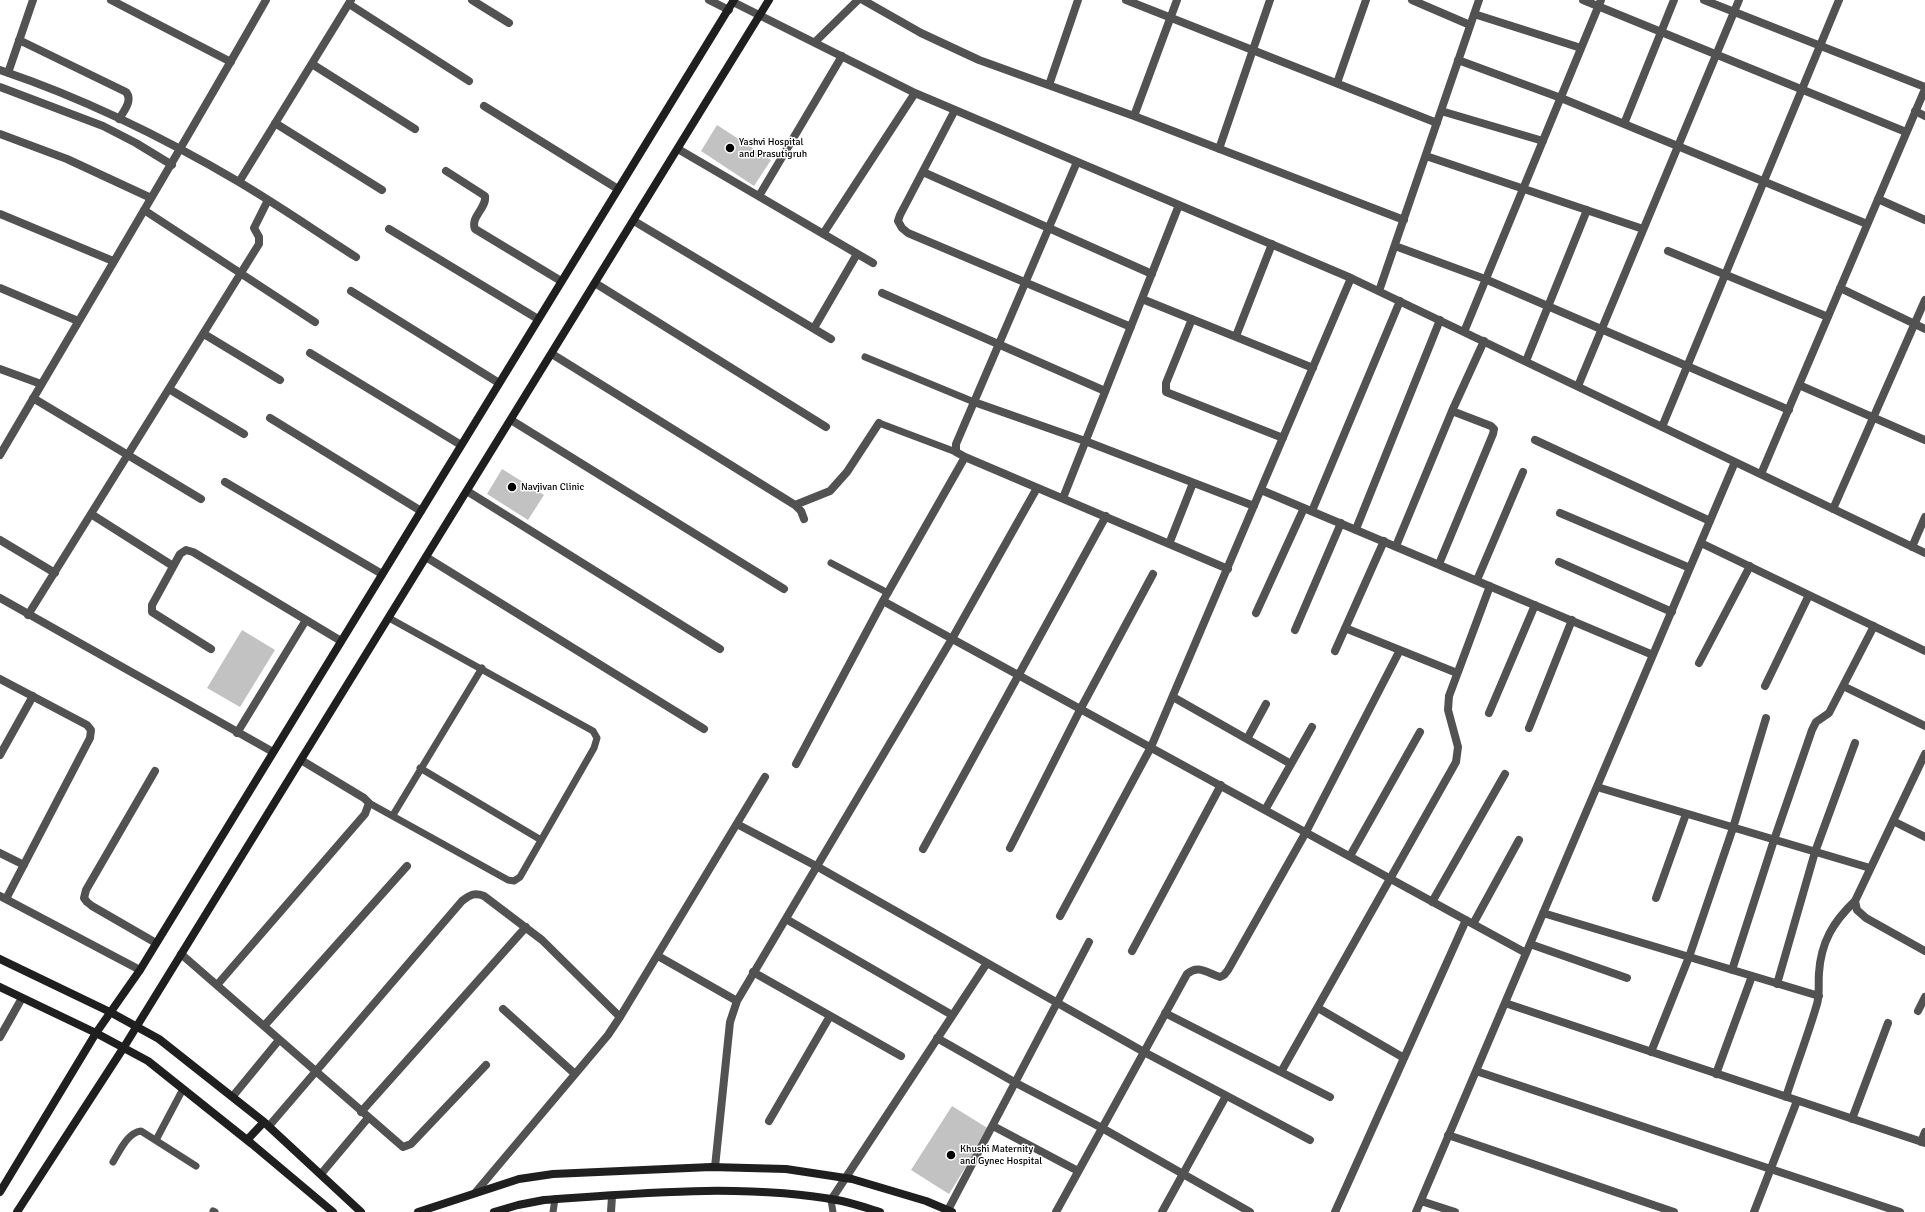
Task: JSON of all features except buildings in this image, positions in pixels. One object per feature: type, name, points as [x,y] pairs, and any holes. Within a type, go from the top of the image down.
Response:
[{"type":"main road","points":[[17,1212],[124,1048],[769,0]]},
{"type":"main road","points":[[0,1192],[96,1033],[140,970],[734,1]]},
{"type":"main road","points":[[0,959],[110,1012],[159,1039],[267,1124],[362,1212]]},
{"type":"main road","points":[[0,987],[96,1033],[148,1061],[247,1140],[333,1212]]},
{"type":"main road","points":[[247,1140],[267,1124]]},
{"type":"main road","points":[[418,1212],[519,1179],[553,1174],[715,1167],[786,1169],[845,1178],[926,1201],[950,1211]]},
{"type":"main road","points":[[494,1212],[555,1199],[712,1191],[780,1193],[831,1200],[880,1212]]},
{"type":"street","points":[[33,0],[19,40],[4,71],[119,119],[181,149],[239,182],[356,256]]},
{"type":"street","points":[[111,0],[231,62]]},
{"type":"street","points":[[1,453],[113,261],[172,165],[266,0]]},
{"type":"street","points":[[472,0],[509,23]]},
{"type":"street","points":[[708,0],[729,10]]},
{"type":"street","points":[[814,42],[858,0]]},
{"type":"street","points":[[863,0],[921,33],[979,60],[1134,116],[1404,220]]},
{"type":"street","points":[[1049,85],[1078,0]]},
{"type":"street","points":[[1126,0],[1437,123]]},
{"type":"street","points":[[1134,116],[1177,0]]},
{"type":"street","points":[[1219,149],[1270,0]]},
{"type":"street","points":[[1337,83],[1366,0]]},
{"type":"street","points":[[1412,0],[1470,25]]},
{"type":"street","points":[[1379,291],[1478,0]]},
{"type":"street","points":[[1583,0],[1600,3],[1662,32],[1906,132]]},
{"type":"street","points":[[1624,124],[1674,0]]},
{"type":"street","points":[[1704,0],[1925,88],[1761,474]]},
{"type":"street","points":[[1578,386],[1739,0]]},
{"type":"street","points":[[1662,427],[1839,0]]},
{"type":"street","points":[[734,1],[915,93],[1351,278],[1925,553]]},
{"type":"street","points":[[239,182],[350,2],[469,81]]},
{"type":"street","points":[[1464,332],[1600,3]]},
{"type":"street","points":[[1474,14],[1581,48]]},
{"type":"street","points":[[19,40],[126,92],[129,96],[129,100],[119,119]]},
{"type":"street","points":[[759,196],[842,56]]},
{"type":"street","points":[[1458,60],[1561,98],[1867,224]]},
{"type":"street","points":[[312,64],[415,129]]},
{"type":"street","points":[[0,87],[103,126],[136,143],[172,165]]},
{"type":"street","points":[[823,234],[915,93]]},
{"type":"street","points":[[484,106],[618,189]]},
{"type":"street","points":[[955,110],[900,214],[898,221],[902,228],[908,233],[1131,327]]},
{"type":"street","points":[[1441,111],[1543,141]]},
{"type":"street","points":[[1915,111],[1925,116]]},
{"type":"street","points":[[275,123],[382,190]]},
{"type":"street","points":[[0,134],[67,159],[151,198]]},
{"type":"street","points":[[678,149],[873,263]]},
{"type":"street","points":[[1426,156],[1643,229]]},
{"type":"street","points":[[1077,162],[956,444],[956,452],[965,458],[1106,516],[1228,569]]},
{"type":"street","points":[[446,172],[485,196],[484,205],[475,221],[476,229],[561,281]]},
{"type":"street","points":[[923,172],[1152,274]]},
{"type":"street","points":[[1878,199],[1925,220]]},
{"type":"street","points":[[28,615],[259,244],[259,237],[254,228],[268,200]]},
{"type":"street","points":[[1063,498],[1179,205]]},
{"type":"street","points":[[144,210],[315,322]]},
{"type":"street","points":[[1526,361],[1587,210]]},
{"type":"street","points":[[0,214],[113,261]]},
{"type":"street","points":[[634,221],[831,339]]},
{"type":"street","points":[[389,229],[538,319]]},
{"type":"street","points":[[1236,336],[1272,244]]},
{"type":"street","points":[[1395,246],[1485,279],[1688,365],[1789,410]]},
{"type":"street","points":[[1668,251],[1828,317]]},
{"type":"street","points":[[814,328],[857,254]]},
{"type":"street","points":[[1060,916],[1151,747],[1351,278]]},
{"type":"street","points":[[595,283],[826,427]]},
{"type":"street","points":[[0,288],[78,321]]},
{"type":"street","points":[[1840,288],[1925,329]]},
{"type":"street","points":[[351,291],[499,383]]},
{"type":"street","points":[[882,293],[999,346],[1105,391]]},
{"type":"street","points":[[1142,299],[1313,368]]},
{"type":"street","points":[[1833,509],[1872,417],[1925,300]]},
{"type":"street","points":[[1312,511],[1400,301]]},
{"type":"street","points":[[1192,319],[1166,383],[1166,392],[1283,438]]},
{"type":"street","points":[[1356,529],[1440,320]]},
{"type":"street","points":[[204,334],[280,380]]},
{"type":"street","points":[[1396,546],[1452,411],[1484,342]]},
{"type":"street","points":[[310,353],[461,445]]},
{"type":"street","points":[[552,354],[795,505],[801,511],[804,519]]},
{"type":"street","points":[[0,369],[41,384]]},
{"type":"street","points":[[1799,384],[1925,440]]},
{"type":"street","points":[[169,389],[244,434]]},
{"type":"street","points":[[33,398],[127,456],[201,499]]},
{"type":"street","points":[[974,402],[1085,441],[1254,506]]},
{"type":"street","points":[[1439,564],[1492,439],[1494,429],[1491,426],[1452,411]]},
{"type":"street","points":[[270,418],[421,511]]},
{"type":"street","points":[[511,420],[784,589]]},
{"type":"street","points":[[795,505],[830,491],[847,472],[879,423]]},
{"type":"street","points":[[1536,440],[1710,521]]},
{"type":"street","points":[[796,764],[883,601],[965,458]]},
{"type":"street","points":[[1416,1212],[1735,462]]},
{"type":"street","points":[[1477,580],[1523,472]]},
{"type":"street","points":[[224,482],[382,574]]},
{"type":"street","points":[[1170,544],[1193,483]]},
{"type":"street","points":[[715,1167],[730,1022],[737,1001],[953,638],[1037,488]]},
{"type":"street","points":[[1261,490],[1653,654]]},
{"type":"street","points":[[467,491],[720,649]]},
{"type":"street","points":[[1256,613],[1304,508]]},
{"type":"street","points":[[1560,513],[1690,568]]},
{"type":"street","points":[[91,514],[173,566]]},
{"type":"street","points":[[923,850],[1018,673],[1106,516]]},
{"type":"street","points":[[1912,547],[1925,517]]},
{"type":"street","points":[[1296,630],[1341,523]]},
{"type":"street","points":[[0,540],[54,573]]},
{"type":"street","points":[[1335,651],[1384,542]]},
{"type":"street","points":[[1701,543],[1925,651]]},
{"type":"street","points":[[211,649],[152,612],[152,605],[173,566],[180,554],[186,550],[193,552],[341,641]]},
{"type":"street","points":[[426,557],[704,729]]},
{"type":"street","points":[[1559,562],[1672,612]]},
{"type":"street","points":[[1699,664],[1750,566]]},
{"type":"street","points":[[1010,848],[1081,708],[1153,574]]},
{"type":"street","points":[[1281,1072],[1456,762],[1458,747],[1448,710],[1449,696],[1490,586]]},
{"type":"street","points":[[1765,686],[1809,595]]},
{"type":"street","points":[[0,598],[273,752]]},
{"type":"street","points":[[883,601],[1018,673],[1526,953]]},
{"type":"street","points":[[1489,713],[1535,605]]},
{"type":"street","points":[[238,733],[306,620]]},
{"type":"street","points":[[1530,728],[1572,620]]},
{"type":"street","points":[[1732,970],[1774,840],[1816,722],[1829,713],[1874,626]]},
{"type":"street","points":[[1346,628],[1457,673]]},
{"type":"street","points":[[1056,1212],[1187,974],[1193,969],[1200,969],[1220,977],[1224,975],[1306,832],[1400,650]]},
{"type":"street","points":[[0,679],[87,724],[91,730],[88,742],[24,865],[3,898],[140,970]]},
{"type":"street","points":[[1843,686],[1925,726]]},
{"type":"street","points":[[0,755],[34,696]]},
{"type":"street","points":[[1173,697],[1291,764]]},
{"type":"street","points":[[1247,739],[1266,704]]},
{"type":"street","points":[[1651,1052],[1690,958],[1733,828],[1766,718]]},
{"type":"street","points":[[1265,810],[1312,727]]},
{"type":"street","points":[[1350,856],[1420,732]]},
{"type":"street","points":[[1777,984],[1816,852],[1855,743]]},
{"type":"street","points":[[1786,1097],[1819,996],[1819,971],[1825,943],[1832,926],[1855,901],[1925,754]]},
{"type":"street","points":[[217,985],[365,814],[369,803],[364,798],[301,760]]},
{"type":"street","points":[[155,770],[86,890],[84,898],[92,906],[156,943]]},
{"type":"street","points":[[1917,770],[1925,775]]},
{"type":"street","points":[[1432,902],[1504,774]]},
{"type":"street","points":[[475,1193],[575,1074],[620,1017],[658,956],[764,777]]},
{"type":"street","points":[[1132,951],[1221,785]]},
{"type":"street","points":[[1597,787],[1870,868]]},
{"type":"street","points":[[1656,898],[1686,814]]},
{"type":"street","points":[[1892,821],[1925,837]]},
{"type":"street","points":[[737,824],[818,867],[1144,1052],[1310,1140]]},
{"type":"street","points":[[1335,1212],[1404,1058],[1469,922],[1519,840]]},
{"type":"street","points":[[0,853],[24,865]]},
{"type":"street","points":[[264,1026],[407,866]]},
{"type":"street","points":[[267,1124],[315,1071],[462,901],[469,895],[476,893],[484,896],[526,927],[542,940],[620,1017]]},
{"type":"street","points":[[1855,901],[1857,910],[1866,918],[1925,951]]},
{"type":"street","points":[[1543,913],[1819,996]]},
{"type":"street","points":[[786,919],[952,1016]]},
{"type":"street","points":[[361,1112],[526,927]]},
{"type":"street","points":[[950,1211],[1089,942]]},
{"type":"street","points":[[1530,944],[1626,978]]},
{"type":"street","points":[[181,954],[361,1112],[399,1144],[406,1147],[411,1144],[486,1065]]},
{"type":"street","points":[[658,956],[737,1001]]},
{"type":"street","points":[[831,1200],[987,963]]},
{"type":"street","points":[[754,972],[901,1056]]},
{"type":"street","points":[[1716,1074],[1752,976]]},
{"type":"street","points":[[1918,1011],[1925,997]]},
{"type":"street","points":[[0,1037],[22,998]]},
{"type":"street","points":[[1505,1003],[1923,1142],[1925,1132]]},
{"type":"street","points":[[1318,1008],[1404,1058]]},
{"type":"street","points":[[503,1009],[575,1074]]},
{"type":"street","points":[[1165,1013],[1330,1097]]},
{"type":"street","points":[[769,1121],[830,1016]]},
{"type":"street","points":[[1852,1119],[1888,1022]]},
{"type":"street","points":[[937,1038],[1016,1083],[1102,1128],[1250,1212]]},
{"type":"street","points":[[233,1096],[279,1040]]},
{"type":"street","points":[[1476,1071],[1900,1212]]},
{"type":"street","points":[[1162,1212],[1226,1096]]},
{"type":"street","points":[[1754,1212],[1797,1101]]},
{"type":"street","points":[[321,1174],[368,1118]]},
{"type":"street","points":[[993,1126],[1078,1171]]},
{"type":"street","points":[[1448,1135],[1674,1212]]},
{"type":"street","points":[[611,1212],[612,1196]]},
{"type":"street","points":[[1421,1200],[1455,1212]]},
{"type":"lane","points":[[865,356],[974,402]]},
{"type":"lane","points":[[879,423],[956,452]]},
{"type":"lane","points":[[831,563],[888,593]]},
{"type":"lane","points":[[369,803],[508,880],[514,881],[520,877],[594,748],[597,738],[594,731],[389,618]]},
{"type":"lane","points":[[393,815],[420,768],[482,668]]},
{"type":"lane","points":[[420,768],[541,840]]},
{"type":"lane","points":[[156,1140],[183,1089]]},
{"type":"lane","points":[[113,1162],[134,1132],[141,1131],[196,1166]]},
{"type":"lane","points":[[553,1212],[555,1199]]},
{"type":"lane","points":[[831,1200],[833,1212]]},
{"type":"place","name":"Yashvi Hospital and Prasutigruh","points":[[730,148]]},
{"type":"place","name":"Navjivan Clinic","points":[[512,487]]},
{"type":"place","name":"Khushi Maternity and Gynec Hospital","points":[[951,1155]]}]
